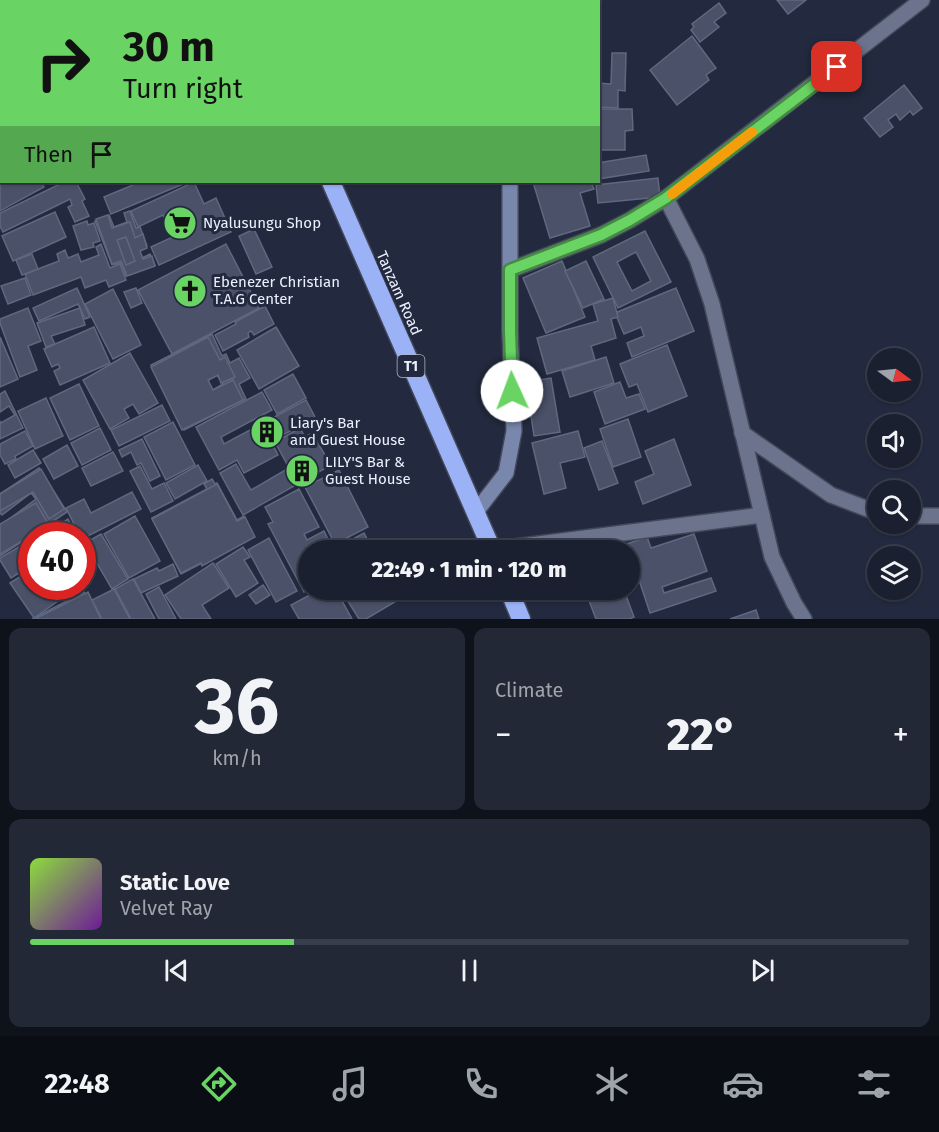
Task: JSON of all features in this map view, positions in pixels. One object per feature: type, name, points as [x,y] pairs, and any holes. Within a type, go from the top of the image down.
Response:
[{"type":"highway","name":"Tanzam Road","points":[[331,183],[487,540]]},
{"type":"highway","points":[[512,600],[521,619]]},
{"type":"street","points":[[510,270],[601,235],[666,198],[922,0]]},
{"type":"street","points":[[475,513],[506,473],[514,431],[510,331],[510,183]]},
{"type":"street","points":[[666,198],[697,259],[712,304],[772,556],[804,619]]},
{"type":"street","points":[[742,433],[831,495],[867,509]]},
{"type":"street","points":[[569,540],[762,515]]},
{"type":"street","points":[[921,517],[939,516]]},
{"type":"building","points":[[777,0],[806,0],[788,14]]},
{"type":"building","points":[[719,3],[726,13],[714,22],[719,27],[700,42],[691,30],[694,27],[692,24]]},
{"type":"building","points":[[692,36],[716,68],[706,75],[709,80],[677,105],[650,70]]},
{"type":"building","points":[[612,53],[626,53],[625,91],[618,90],[618,108],[600,107],[600,83],[611,84]]},
{"type":"building","points":[[904,85],[922,108],[913,115],[910,111],[900,120],[896,114],[888,120],[893,127],[880,137],[864,118]]},
{"type":"building","points":[[600,109],[632,109],[633,130],[625,131],[625,150],[600,150]]},
{"type":"building","points":[[646,155],[649,171],[600,179],[600,163]]},
{"type":"building","points":[[658,178],[660,197],[598,203],[596,185]]},
{"type":"building","points":[[0,183],[42,183],[44,187],[0,211]]},
{"type":"building","points":[[62,183],[77,183],[85,199],[82,201],[89,216],[75,222],[68,207],[72,205],[70,199],[3,232],[0,226],[0,213]]},
{"type":"building","points":[[138,183],[186,183],[111,214],[104,197]]},
{"type":"building","points":[[194,183],[204,204],[216,198],[231,232],[159,265],[151,247],[173,237],[163,215],[138,227],[131,211]]},
{"type":"building","points":[[533,183],[591,183],[594,189],[580,193],[590,226],[550,238]]},
{"type":"building","points":[[130,211],[136,228],[140,227],[147,246],[139,250],[142,258],[150,254],[155,265],[126,276],[121,263],[112,265],[95,221],[109,215],[114,227],[127,222],[124,213]]},
{"type":"building","points":[[55,212],[66,237],[13,261],[2,236]]},
{"type":"building","points":[[108,215],[112,228],[130,222],[135,238],[143,234],[147,248],[140,251],[143,259],[152,256],[155,266],[127,276],[121,261],[112,264],[96,219]],"holes":[[[126,237],[135,261],[126,265],[117,240]]]},
{"type":"building","points":[[87,221],[88,225],[94,223],[100,241],[93,243],[94,247],[81,250],[73,226]]},
{"type":"building","points":[[254,229],[272,267],[256,274],[239,236]]},
{"type":"building","points":[[645,231],[671,282],[618,308],[593,257]],"holes":[[[636,252],[651,281],[632,291],[617,262]]]},
{"type":"building","points":[[101,244],[110,268],[120,264],[126,280],[109,287],[106,280],[85,288],[81,277],[33,295],[25,274],[59,261],[57,254],[65,250],[68,258],[78,254],[81,262],[99,255],[96,247]]},
{"type":"building","points":[[226,244],[259,308],[172,354],[138,290]]},
{"type":"building","points":[[32,254],[38,269],[22,275],[16,260]]},
{"type":"building","points":[[562,261],[585,317],[546,333],[523,278]]},
{"type":"building","points":[[586,261],[604,299],[583,308],[565,271]]},
{"type":"building","points":[[25,278],[31,295],[8,304],[1,286]]},
{"type":"building","points":[[77,288],[90,317],[85,319],[78,304],[39,321],[33,308]]},
{"type":"building","points":[[136,288],[142,303],[131,308],[124,292]]},
{"type":"building","points":[[676,288],[694,331],[632,357],[627,343],[644,336],[641,327],[624,334],[615,313]]},
{"type":"building","points":[[113,289],[141,345],[113,359],[85,304]]},
{"type":"building","points":[[613,298],[618,317],[611,319],[616,338],[591,346],[595,360],[547,374],[537,338],[598,321],[593,304]]},
{"type":"building","points":[[265,306],[274,324],[254,335],[251,331],[248,333],[249,337],[223,351],[215,335]]},
{"type":"building","points":[[28,308],[41,341],[28,346],[37,370],[20,377],[0,319]]},
{"type":"building","points":[[80,308],[85,325],[51,336],[55,344],[46,347],[37,323]]},
{"type":"building","points":[[94,327],[110,363],[60,385],[54,371],[60,368],[58,364],[52,367],[44,349]]},
{"type":"building","points":[[276,327],[299,366],[259,389],[237,350]]},
{"type":"building","points":[[212,334],[222,356],[226,354],[230,363],[239,358],[250,378],[239,384],[246,399],[184,430],[151,365]],"holes":[[[217,375],[223,384],[213,390],[207,381]]]},
{"type":"building","points":[[0,337],[18,379],[0,387]]},
{"type":"building","points":[[208,337],[220,360],[225,357],[235,377],[221,383],[218,375],[208,380],[213,390],[233,380],[243,400],[182,430],[151,367]]},
{"type":"building","points":[[667,345],[687,396],[648,412],[637,384],[629,387],[620,364]]},
{"type":"building","points":[[130,353],[158,403],[139,414],[133,404],[124,409],[129,418],[110,429],[83,380]]},
{"type":"building","points":[[606,357],[614,383],[570,397],[562,371]]},
{"type":"building","points":[[293,374],[306,398],[277,414],[264,390]]},
{"type":"building","points":[[551,378],[560,432],[534,436],[526,382]]},
{"type":"building","points":[[620,382],[626,398],[639,394],[645,409],[605,424],[594,392]]},
{"type":"building","points":[[79,384],[99,426],[70,440],[50,398]]},
{"type":"building","points":[[5,391],[23,428],[0,439],[0,421],[1,423],[15,415],[9,406],[0,412],[0,394]]},
{"type":"building","name":"Liary's Bar and Guest House","points":[[262,392],[272,410],[221,437],[224,444],[306,400],[315,417],[305,422],[304,419],[298,422],[300,426],[271,441],[278,455],[244,473],[237,460],[219,470],[196,427]]},
{"type":"building","points":[[46,398],[63,436],[35,449],[18,411]]},
{"type":"building","points":[[162,405],[170,421],[119,446],[111,430]]},
{"type":"building","points":[[628,419],[641,457],[613,467],[600,429]]},
{"type":"building","points":[[173,422],[195,465],[166,480],[144,437]]},
{"type":"building","points":[[100,428],[111,450],[82,465],[71,443]]},
{"type":"building","name":"LILY'S Bar & Guest House","points":[[300,428],[305,437],[312,433],[331,465],[243,515],[220,473],[236,464],[251,490],[289,468],[275,442]]},
{"type":"building","points":[[25,431],[33,446],[5,464],[0,455],[0,444]]},
{"type":"building","points":[[578,431],[585,457],[560,463],[566,488],[544,494],[532,443]]},
{"type":"building","points":[[142,439],[160,476],[150,481],[141,463],[137,465],[131,452],[122,457],[119,450]]},
{"type":"building","points":[[674,439],[691,485],[643,504],[635,482],[654,474],[645,451]]},
{"type":"building","points":[[602,441],[618,483],[599,490],[584,448]]},
{"type":"building","points":[[67,445],[78,466],[54,479],[43,459]]},
{"type":"building","points":[[33,450],[41,463],[15,478],[8,465]]},
{"type":"building","points":[[113,452],[123,471],[91,486],[82,468]]},
{"type":"building","points":[[198,465],[207,481],[175,499],[166,483]]},
{"type":"building","points":[[140,466],[152,489],[164,483],[173,501],[151,512],[130,471]]},
{"type":"building","points":[[39,468],[67,512],[52,522],[18,522],[18,544],[0,556],[0,526],[36,499],[31,493],[2,515],[0,513],[0,494]]},
{"type":"building","points":[[41,469],[64,509],[49,519],[33,492],[0,511],[0,494]]},
{"type":"building","points":[[339,470],[368,527],[343,540],[333,540],[305,487]]},
{"type":"building","points":[[212,479],[215,484],[217,483],[237,520],[244,516],[254,536],[181,574],[152,518],[207,489],[204,484]],"holes":[[[206,525],[210,535],[191,544],[186,534]]]},
{"type":"building","points":[[217,484],[237,521],[245,517],[255,537],[202,566],[201,563],[181,573],[152,519]]},
{"type":"building","points":[[299,489],[319,527],[304,534],[307,540],[298,540],[298,581],[268,524],[273,522],[265,507]]},
{"type":"building","points":[[132,492],[141,509],[96,532],[96,522],[73,522],[66,508],[84,499],[91,513]]},
{"type":"building","points":[[36,503],[47,522],[18,522],[18,543],[0,554],[0,524]]},
{"type":"building","points":[[135,516],[160,561],[129,578],[104,534]]},
{"type":"building","points":[[324,531],[328,540],[307,540]]},
{"type":"building","points":[[364,533],[368,540],[351,540]]},
{"type":"building","points":[[101,534],[128,579],[112,589],[96,562],[96,537]]},
{"type":"building","points":[[694,534],[707,571],[662,587],[664,593],[711,578],[716,591],[650,613],[640,583],[638,540],[647,537],[651,548]]},
{"type":"building","points":[[269,538],[297,591],[276,602],[248,550]]},
{"type":"building","points":[[18,547],[18,574],[11,578],[0,558]]},
{"type":"building","points":[[243,547],[250,557],[244,560],[258,583],[236,597],[216,564]]},
{"type":"building","points":[[213,563],[229,588],[202,605],[211,619],[181,619],[165,595]]},
{"type":"building","points":[[173,564],[178,576],[141,593],[134,579],[157,568],[159,571]]},
{"type":"building","points":[[18,578],[18,595],[10,583]]},
{"type":"building","points":[[133,579],[155,619],[131,619],[115,589]]},
{"type":"building","points":[[263,585],[270,595],[256,604],[249,595]]},
{"type":"building","points":[[159,587],[176,619],[159,619],[146,594]]},
{"type":"building","points":[[114,589],[130,619],[102,619],[92,600]]},
{"type":"building","points":[[22,600],[57,600],[58,601],[34,618]]},
{"type":"building","points":[[69,600],[88,600],[97,619],[32,619]]},
{"type":"building","points":[[72,600],[92,600],[101,619],[35,619]]},
{"type":"building","points":[[300,600],[342,600],[352,619],[299,619],[291,605]]},
{"type":"building","points":[[347,600],[398,600],[366,619],[359,619]]},
{"type":"building","points":[[589,600],[628,600],[634,617],[629,619],[596,619]]},
{"type":"building","points":[[756,610],[759,619],[730,619]]},
{"type":"slow traffic","points":[[672,194],[752,132]]},
{"type":"place","name":"Nyalusungu Shop","points":[[180,223]]},
{"type":"place","name":"Ebenezer Christian T.A.G Center","points":[[190,291]]},
{"type":"place","name":"Liary's Bar and Guest House","points":[[267,432]]},
{"type":"place","name":"LILY'S Bar & Guest House","points":[[302,471]]},
{"type":"route","points":[[512,391],[510,270],[601,235],[666,198],[837,67]]}]
